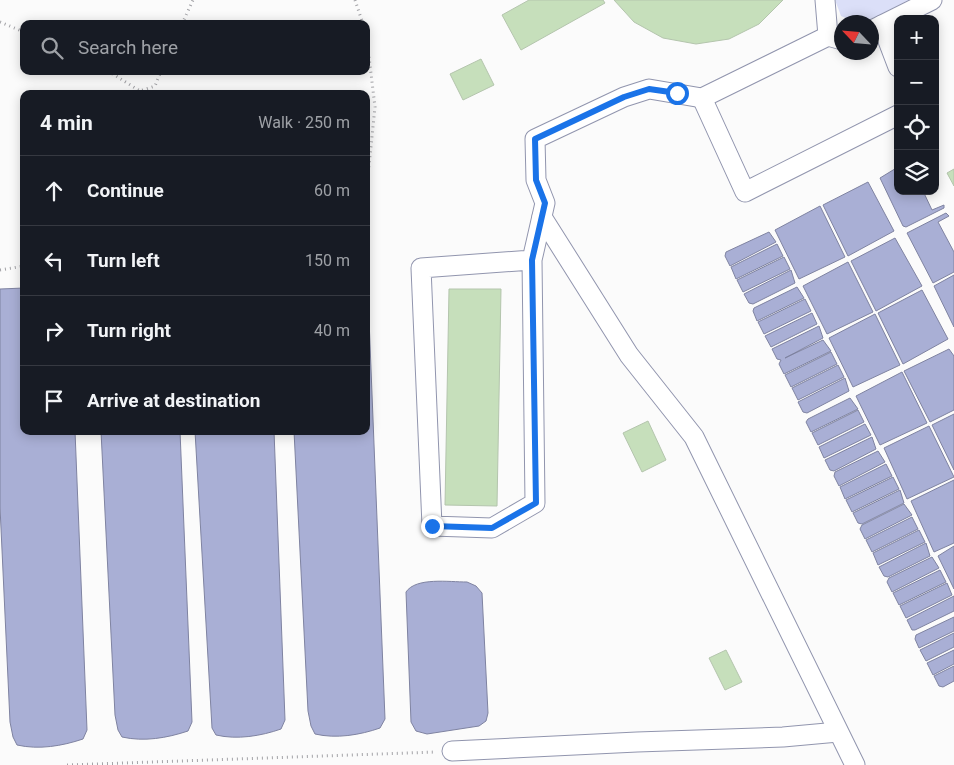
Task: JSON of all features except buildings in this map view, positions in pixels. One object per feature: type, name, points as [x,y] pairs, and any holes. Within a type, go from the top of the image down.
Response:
[{"type":"lane","points":[[825,0],[834,34]]},
{"type":"lane","points":[[879,26],[932,0]]},
{"type":"lane","points":[[879,31],[894,60]]},
{"type":"lane","points":[[532,260],[421,268],[432,526],[492,528],[536,503],[532,260],[545,203],[536,180],[535,139],[624,97],[649,89],[702,98],[834,38]]},
{"type":"lane","points":[[702,98],[745,192],[894,117]]},
{"type":"lane","points":[[542,217],[629,355],[694,436],[855,765]]},
{"type":"lane","points":[[452,751],[783,737],[838,732]]},
{"type":"path","points":[[184,20],[194,0]]},
{"type":"path","points":[[355,0],[362,20]]},
{"type":"path","points":[[0,22],[20,30]]},
{"type":"path","points":[[370,65],[375,107],[370,156]]},
{"type":"path","points":[[114,75],[138,90]]},
{"type":"path","points":[[143,90],[156,86],[160,75]]},
{"type":"path","points":[[0,270],[20,267]]},
{"type":"path","points":[[67,765],[452,751]]},
{"type":"shaded area","points":[[835,0],[913,0],[879,15],[841,15]]},
{"type":"shaded area","points":[[894,169],[894,195],[925,195],[932,210],[944,205],[944,208],[906,227],[903,226],[880,178]]},
{"type":"shaded area","points":[[868,182],[894,231],[848,256],[823,205]]},
{"type":"shaded area","points":[[820,206],[845,257],[799,279],[775,230]]},
{"type":"shaded area","points":[[946,213],[949,216],[938,222],[954,252],[954,272],[933,283],[907,233]]},
{"type":"shaded area","points":[[769,232],[776,242],[730,266],[725,256],[726,252]]},
{"type":"shaded area","points":[[895,238],[922,286],[876,311],[851,261]]},
{"type":"shaded area","points":[[777,244],[783,256],[736,279],[731,267]]},
{"type":"shaded area","points":[[784,257],[790,269],[743,292],[737,280]]},
{"type":"shaded area","points":[[848,262],[873,312],[827,334],[803,286]]},
{"type":"shaded area","points":[[791,270],[795,283],[753,304],[749,303],[744,294]]},
{"type":"shaded area","points":[[954,275],[954,327],[934,286]]},
{"type":"shaded area","points":[[797,287],[804,298],[757,321],[753,311],[754,308]]},
{"type":"shaded area","points":[[20,288],[20,435],[75,435],[87,730],[83,739],[67,744],[42,747],[17,745],[10,722],[0,507],[0,289]]},
{"type":"shaded area","points":[[922,290],[948,339],[903,364],[878,313]]},
{"type":"shaded area","points":[[805,299],[811,311],[764,334],[758,322]]},
{"type":"shaded area","points":[[812,313],[817,324],[771,347],[765,336]]},
{"type":"shaded area","points":[[875,314],[900,365],[853,387],[829,338]]},
{"type":"shaded area","points":[[819,326],[823,338],[785,358],[823,340],[831,351],[784,374],[779,364],[781,360],[777,359],[772,349]]},
{"type":"shaded area","points":[[370,344],[385,719],[380,728],[364,733],[348,736],[323,735],[315,734],[308,711],[294,435],[370,435]]},
{"type":"shaded area","points":[[949,349],[954,356],[954,410],[930,422],[904,371]]},
{"type":"shaded area","points":[[831,352],[837,364],[791,387],[785,375]]},
{"type":"shaded area","points":[[838,365],[844,377],[798,400],[792,388]]},
{"type":"shaded area","points":[[902,372],[927,423],[880,445],[856,396]]},
{"type":"shaded area","points":[[845,378],[849,391],[807,413],[803,412],[798,402]]},
{"type":"shaded area","points":[[850,398],[858,409],[811,432],[806,422],[808,419]]},
{"type":"shaded area","points":[[858,410],[864,422],[818,445],[812,433]]},
{"type":"shaded area","points":[[954,414],[954,470],[932,425]]},
{"type":"shaded area","points":[[865,424],[871,435],[824,458],[819,447]]},
{"type":"shaded area","points":[[929,426],[954,477],[907,499],[884,448]]},
{"type":"shaded area","points":[[101,435],[180,435],[192,722],[188,731],[172,736],[155,739],[130,738],[122,737],[118,730],[115,715]]},
{"type":"shaded area","points":[[195,435],[274,435],[285,720],[281,729],[265,734],[241,737],[216,735],[212,728]]},
{"type":"shaded area","points":[[872,437],[876,449],[834,471],[830,470],[825,460]]},
{"type":"shaded area","points":[[878,451],[885,462],[839,486],[834,476],[835,472]]},
{"type":"shaded area","points":[[886,464],[892,476],[845,499],[840,487]]},
{"type":"shaded area","points":[[893,477],[899,489],[852,512],[846,500]]},
{"type":"shaded area","points":[[954,480],[954,543],[934,552],[911,501]]},
{"type":"shaded area","points":[[900,490],[904,503],[862,524],[858,523],[853,513]]},
{"type":"shaded area","points":[[904,504],[912,515],[865,539],[860,529],[862,525]]},
{"type":"shaded area","points":[[912,517],[918,529],[872,552],[866,540]]},
{"type":"shaded area","points":[[919,530],[925,542],[878,565],[873,553]]},
{"type":"shaded area","points":[[926,543],[930,556],[888,577],[884,576],[879,567]]},
{"type":"shaded area","points":[[954,546],[954,589],[938,556]]},
{"type":"shaded area","points":[[932,557],[939,568],[892,592],[887,582],[889,578]]},
{"type":"shaded area","points":[[940,570],[946,582],[899,605],[893,593]]},
{"type":"shaded area","points":[[425,582],[467,582],[476,586],[482,593],[488,713],[486,721],[479,726],[427,734],[416,731],[411,722],[406,592],[411,587]]},
{"type":"shaded area","points":[[947,583],[952,595],[906,618],[900,606]]},
{"type":"shaded area","points":[[954,596],[954,611],[912,630],[907,620]]},
{"type":"shaded area","points":[[954,617],[954,631],[919,648],[915,639],[916,635]]},
{"type":"shaded area","points":[[954,633],[954,647],[926,661],[920,650]]},
{"type":"shaded area","points":[[954,650],[954,664],[933,675],[927,663]]},
{"type":"shaded area","points":[[954,666],[954,681],[943,687],[939,686],[934,676]]},
{"type":"route","points":[[432,526],[492,528],[518,515],[536,503],[532,260],[545,203],[536,180],[535,139],[624,97],[649,89],[677,93]]}]
